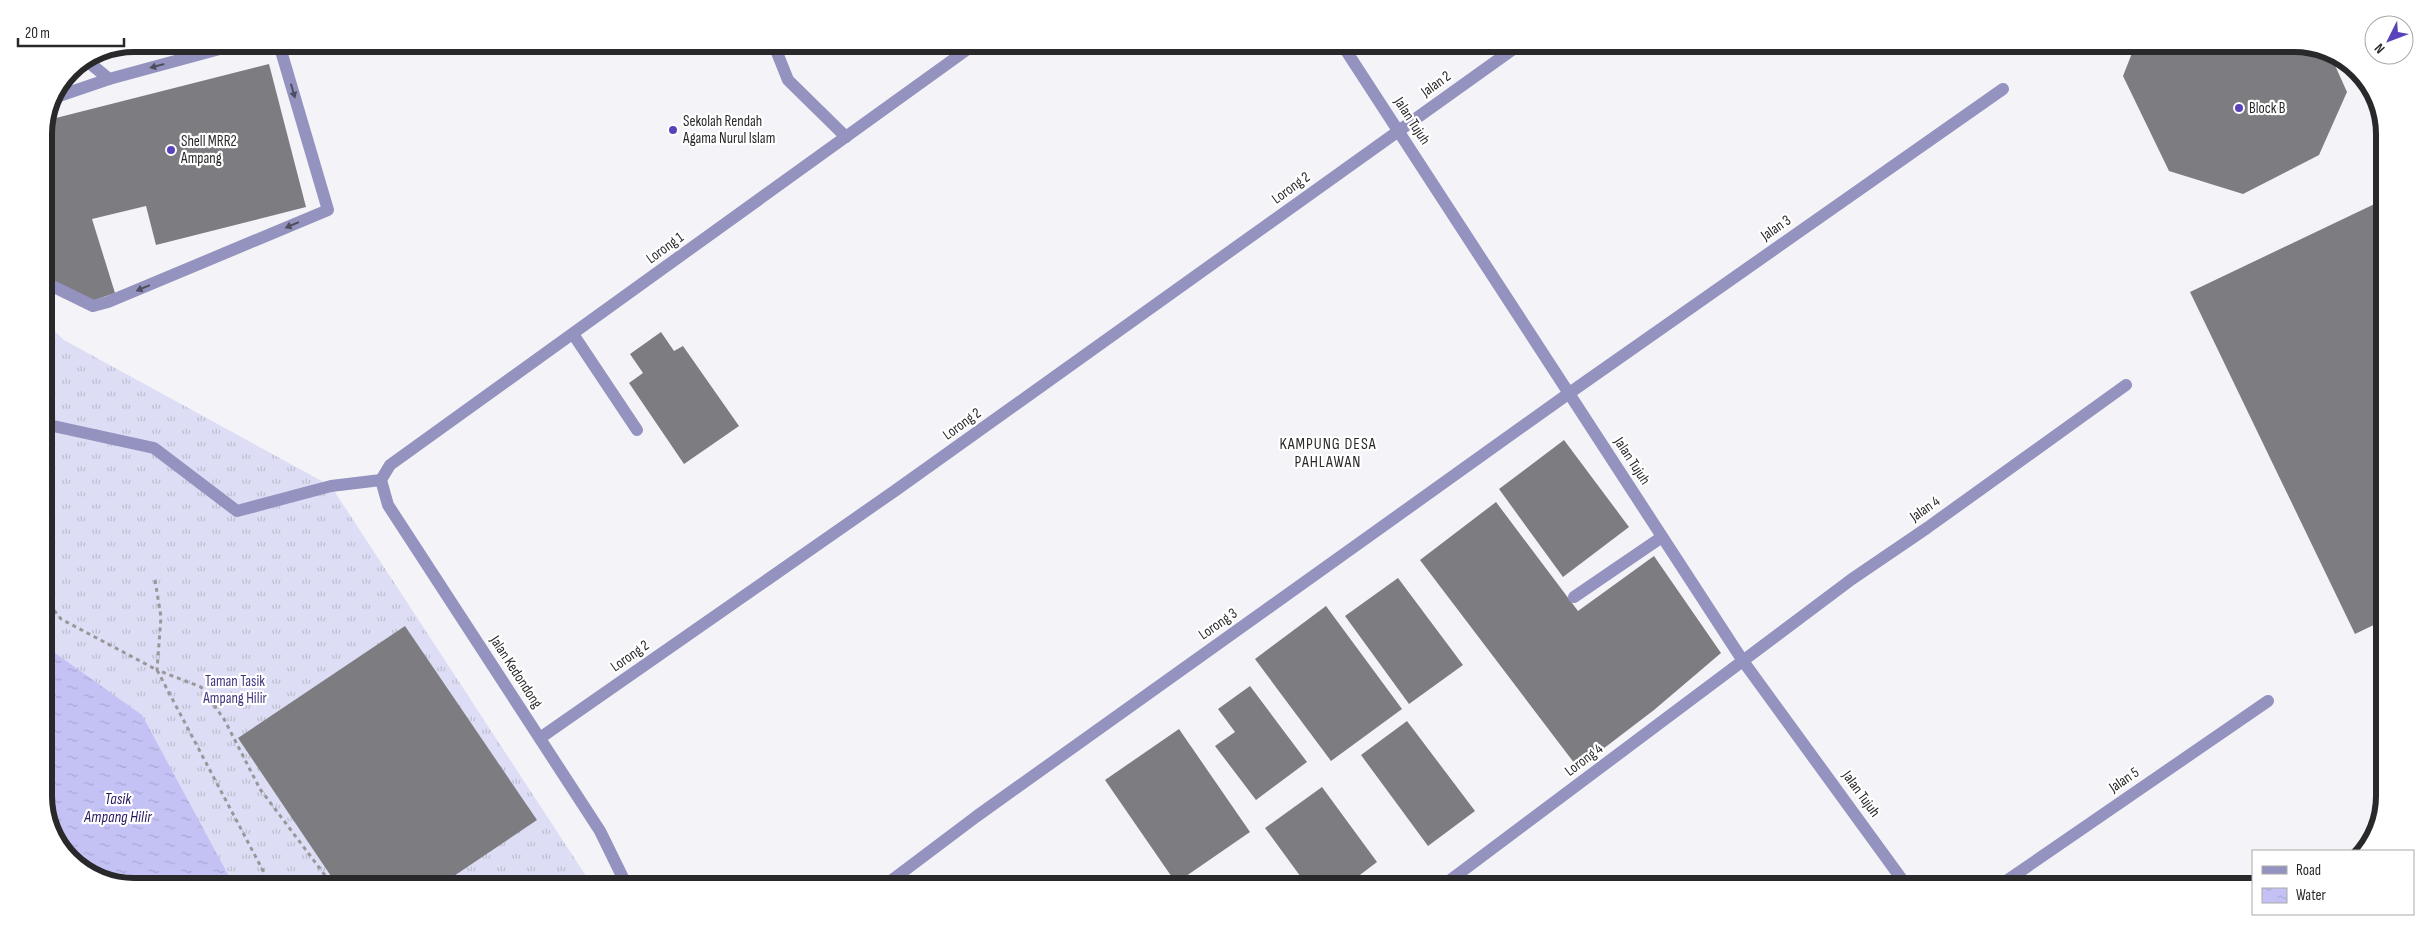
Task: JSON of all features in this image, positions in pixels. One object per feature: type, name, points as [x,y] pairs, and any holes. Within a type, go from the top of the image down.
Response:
[{"type":"street","points":[[63,95],[109,79],[209,52]]},
{"type":"street","points":[[52,286],[93,306],[108,302],[328,210],[281,52]]},
{"type":"street","points":[[777,52],[788,80],[846,137]]},
{"type":"street","name":"Lorong 1","points":[[381,480],[390,465],[964,52]]},
{"type":"street","name":"Jalan Tujuh","points":[[1347,52],[1743,661],[1901,878]]},
{"type":"street","name":"Jalan 2","points":[[1399,131],[1509,52]]},
{"type":"street","points":[[92,65],[109,79]]},
{"type":"street","name":"Jalan 3","points":[[1568,394],[2003,89]]},
{"type":"street","name":"Lorong 2","points":[[540,738],[896,490],[1399,131]]},
{"type":"street","points":[[574,334],[637,430]]},
{"type":"street","name":"Jalan 4","points":[[1743,661],[1852,579],[1927,528],[2126,385]]},
{"type":"street","name":"Lorong 3","points":[[895,878],[977,816],[1568,394]]},
{"type":"street","points":[[52,426],[154,448],[237,511],[331,486],[381,480]]},
{"type":"street","name":"Jalan Kedondong","points":[[381,480],[388,505],[600,831],[623,878]]},
{"type":"street","points":[[1574,597],[1662,537]]},
{"type":"street","name":"Lorong 4","points":[[1453,878],[1743,661]]},
{"type":"street","name":"Jalan 5","points":[[2011,878],[2268,701]]},
{"type":"path","points":[[155,580],[161,617],[157,670],[267,878]]},
{"type":"path","points":[[53,609],[61,619],[157,670],[201,687],[224,719],[260,789],[327,878]]},
{"type":"green space","name":"Taman Tasik Ampang Hilir","points":[[52,329],[64,340],[331,486],[587,878],[135,878],[108,873],[89,864],[70,845],[64,836],[54,811],[53,800]]},
{"type":"water","name":"Tasik Ampang Hilir","points":[[53,652],[142,715],[230,878],[135,878],[108,873],[89,864],[81,857],[70,845],[59,827],[53,800]]},
{"type":"building","name":"Block B","points":[[2132,52],[2294,52],[2321,57],[2334,63],[2347,92],[2319,155],[2243,194],[2169,171],[2123,76]]},
{"type":"building","points":[[269,64],[306,207],[156,245],[146,206],[92,219],[115,293],[92,301],[52,280],[52,135],[54,118]]},
{"type":"building","points":[[2376,203],[2376,624],[2355,634],[2190,292]]},
{"type":"building","points":[[661,332],[674,351],[683,346],[739,426],[684,464],[629,383],[643,373],[630,354]]},
{"type":"building","points":[[1564,440],[1629,527],[1563,577],[1499,489]]},
{"type":"building","points":[[1496,502],[1578,611],[1654,556],[1721,653],[1654,710],[1578,768],[1420,560]]},
{"type":"building","points":[[1398,578],[1463,665],[1409,704],[1345,616]]},
{"type":"building","points":[[1326,606],[1402,709],[1331,761],[1255,659]]},
{"type":"building","points":[[405,626],[537,820],[451,878],[332,878],[238,738]]},
{"type":"building","points":[[1250,686],[1307,762],[1256,800],[1215,746],[1235,732],[1218,709]]},
{"type":"building","points":[[1407,721],[1475,811],[1428,846],[1361,755]]},
{"type":"building","points":[[1179,729],[1250,832],[1183,878],[1173,878],[1105,780]]},
{"type":"building","points":[[1322,787],[1377,862],[1356,878],[1302,878],[1265,828]]},
{"type":"place","name":"Block B","points":[[2239,108]]},
{"type":"place","name":"Sekolah Rendah Agama Nurul Islam","points":[[673,130]]},
{"type":"place","name":"Shell MRR2 Ampang","points":[[171,150]]},
{"type":"district","name":"KAMPUNG DESA PAHLAWAN","points":[[1328,453]]}]
